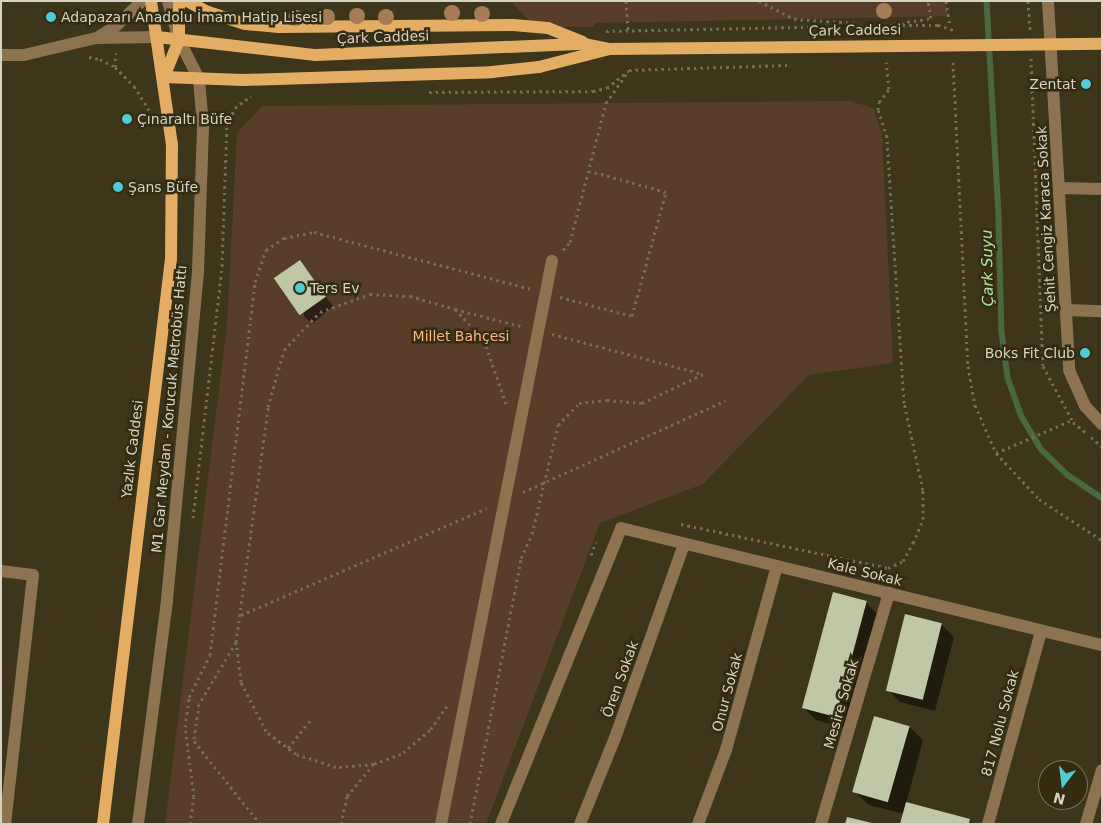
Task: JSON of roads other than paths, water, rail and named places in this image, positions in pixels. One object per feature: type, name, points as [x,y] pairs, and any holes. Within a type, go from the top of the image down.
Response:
[{"type":"main road","name":"Yazlık Caddesi","points":[[103,824],[171,260],[172,145],[164,78],[151,1]]},
{"type":"main road","points":[[164,78],[179,40],[179,1]]},
{"type":"main road","points":[[187,1],[208,12],[245,24],[279,27],[513,25],[548,28],[584,44]]},
{"type":"main road","name":"Çark Caddesi","points":[[157,37],[316,55],[584,44],[609,49],[951,43],[1102,44]]},
{"type":"main road","name":"Çark Caddesi","points":[[164,78],[242,80],[492,72],[539,67],[609,49]]},
{"type":"street","points":[[96,38],[116,27],[142,1]]},
{"type":"street","name":"M1 Gar Meydan - Korucuk Metrobüs Hattı","points":[[138,824],[167,600],[198,271],[203,126],[199,79],[179,40],[168,1]]},
{"type":"street","name":"Şehit Cengiz Karaca Sokak","points":[[1048,1],[1069,370],[1084,406],[1102,424]]},
{"type":"street","points":[[1,55],[24,55],[96,38],[157,37]]},
{"type":"street","points":[[1059,188],[1102,189]]},
{"type":"street","points":[[441,824],[552,261]]},
{"type":"street","points":[[1066,310],[1102,311]]},
{"type":"street","name":"Kale Sokak","points":[[501,824],[621,528],[1102,645]]},
{"type":"street","name":"Ören Sokak","points":[[580,824],[615,738],[684,544]]},
{"type":"street","name":"Onur Sokak","points":[[698,824],[726,750],[777,566]]},
{"type":"street","points":[[1,571],[34,575],[4,824]]},
{"type":"street","name":"Mesire Sokak","points":[[821,824],[889,593]]},
{"type":"street","name":"817 Nolu Sokak","points":[[988,824],[1041,631]]},
{"type":"street","points":[[1086,824],[1102,770]]},
{"type":"waterway","name":"Çark Suyu","points":[[987,1],[999,219],[1002,332],[1008,378],[1022,417],[1042,450],[1068,475],[1102,498]]},
{"type":"place","name":"Adapazarı Anadolu İmam Hatip Lisesi","points":[[51,17]]},
{"type":"place","name":"Zentat","points":[[1086,84]]},
{"type":"place","name":"Çınaraltı Büfe","points":[[127,119]]},
{"type":"place","name":"Şans Büfe","points":[[118,187]]},
{"type":"place","name":"Ters Ev","points":[[300,288]]},
{"type":"place","name":"Boks Fit Club","points":[[1085,353]]},
{"type":"park label","name":"Millet Bahçesi","points":[[461,336]]}]
